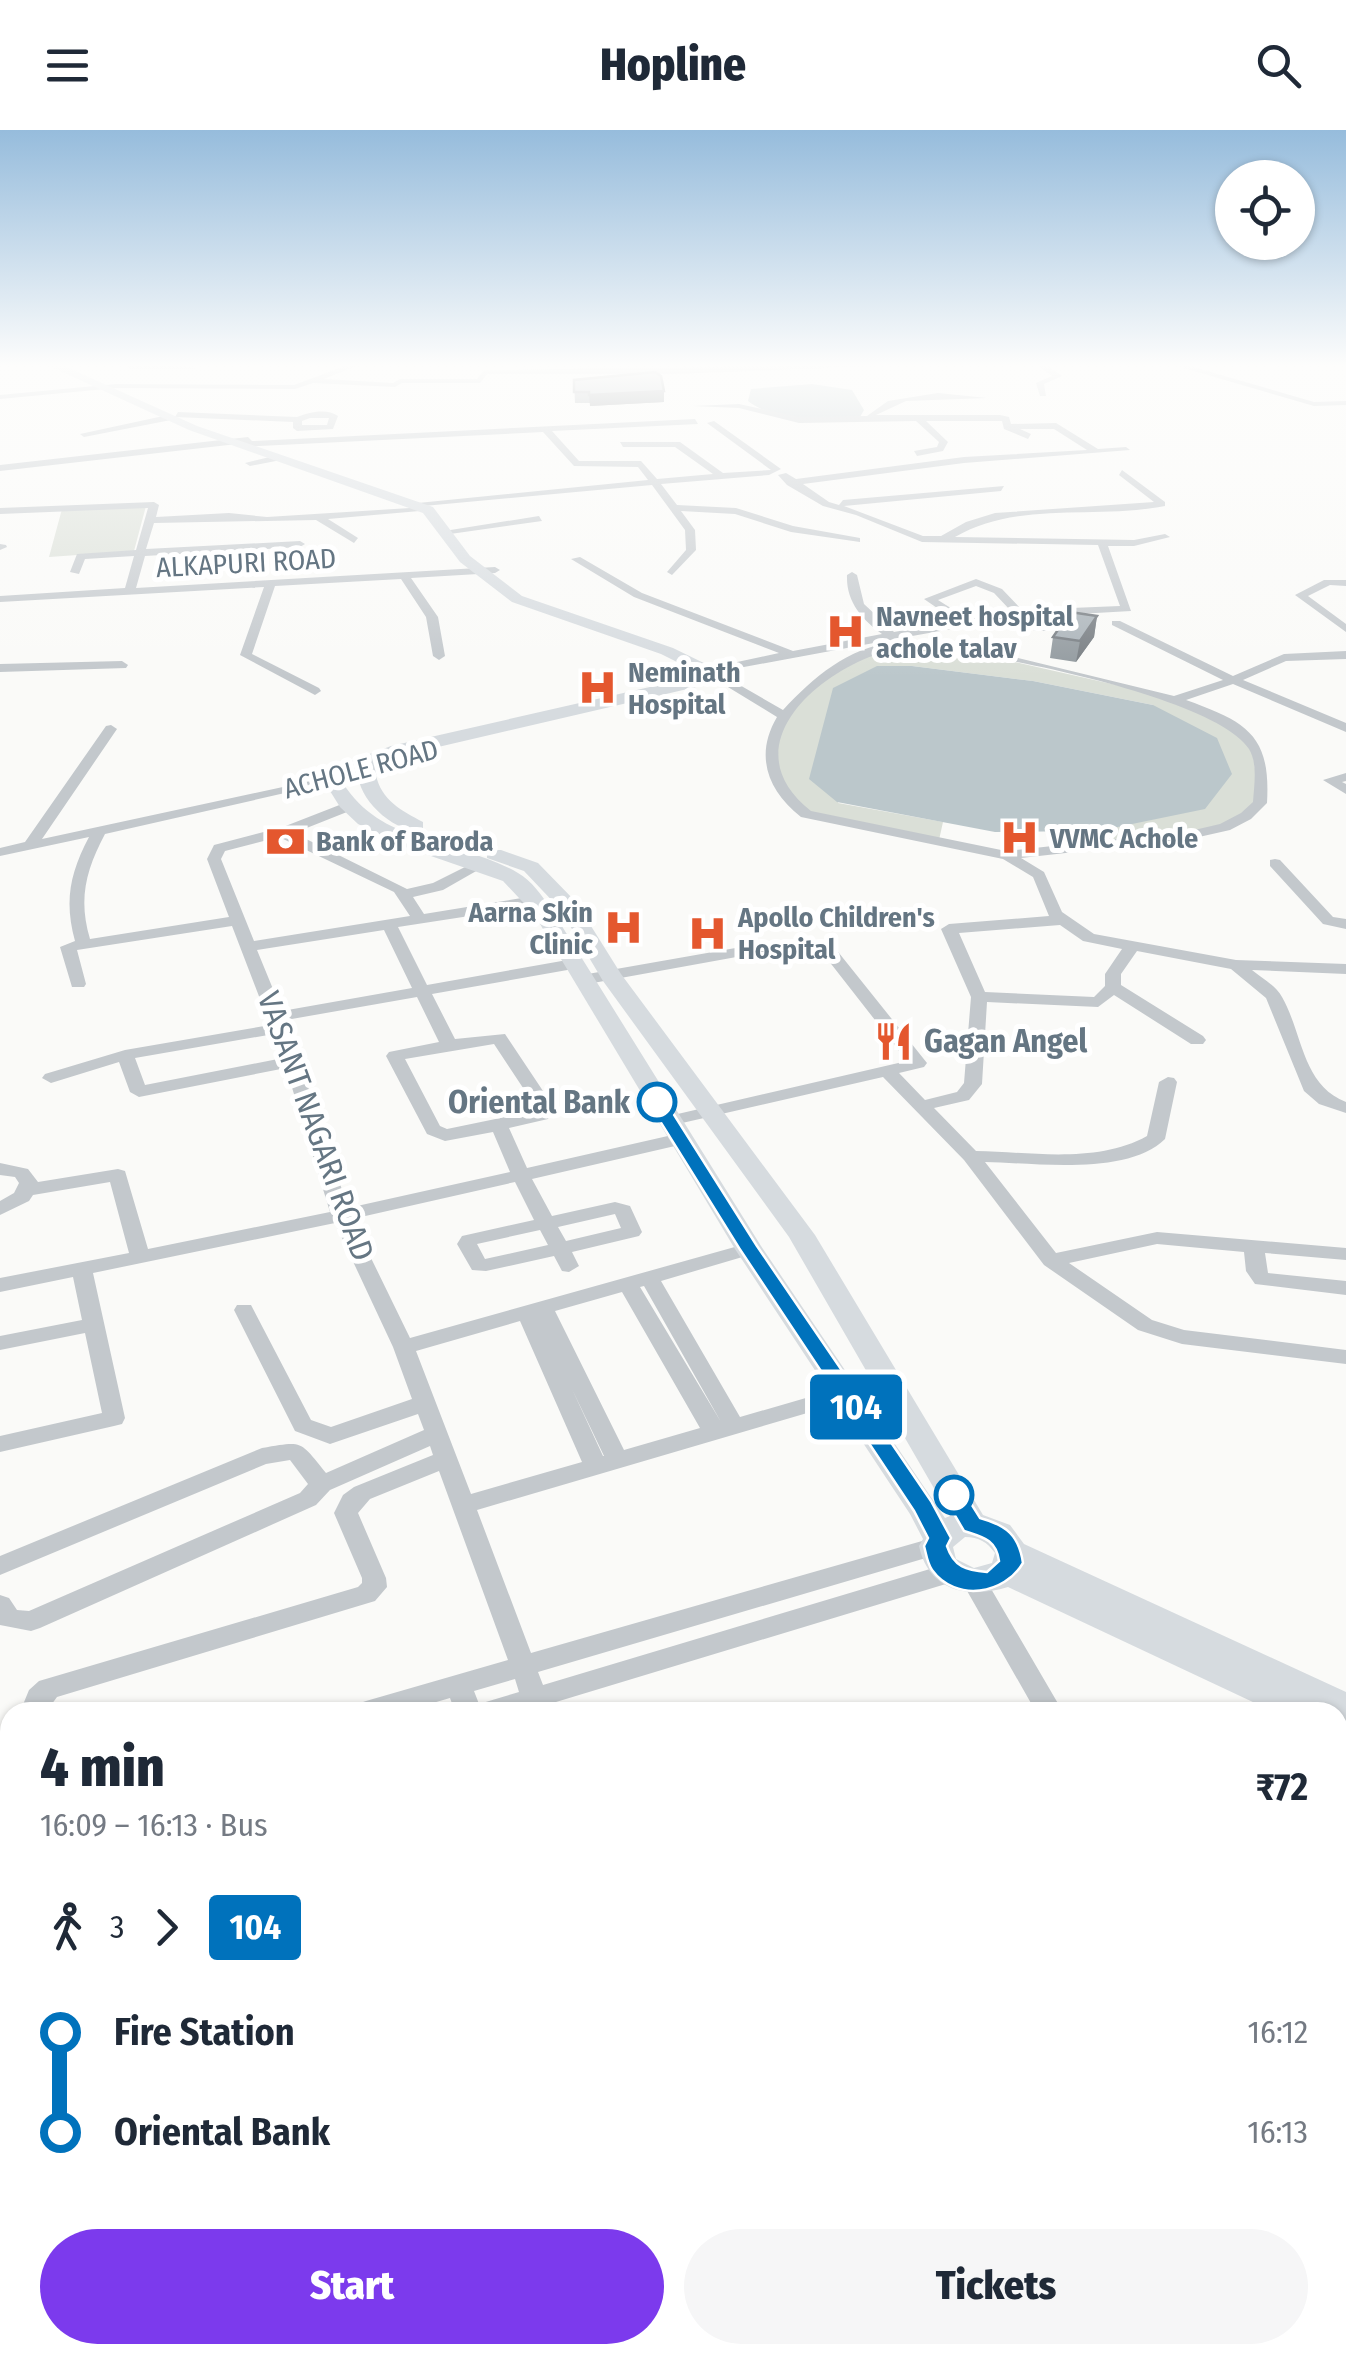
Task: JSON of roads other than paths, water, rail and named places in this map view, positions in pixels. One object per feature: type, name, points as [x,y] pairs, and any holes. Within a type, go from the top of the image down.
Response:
[{"type":"main road","points":[[308,468],[413,504],[430,506]]},
{"type":"main road","points":[[323,468],[430,506],[488,571],[533,607],[667,651],[715,672]]},
{"type":"main road","name":"ACHOLE ROAD","points":[[347,774],[699,686],[715,672]]},
{"type":"main road","points":[[347,774],[347,806],[434,853],[511,878],[534,901],[749,1248],[847,1394],[970,1561],[1286,1702]]},
{"type":"main road","points":[[347,774],[404,820],[456,845],[531,867],[570,906],[611,976],[801,1235],[972,1525]]},
{"type":"main road","points":[[970,1561],[994,1531],[972,1525],[953,1528],[970,1561],[1328,1702]]},
{"type":"street","points":[[581,468],[599,487]]},
{"type":"street","points":[[643,468],[690,530],[690,550],[672,572]]},
{"type":"street","points":[[710,468],[720,476]]},
{"type":"street","points":[[769,468],[826,504],[859,512],[909,536],[944,541],[1102,543],[1134,543],[1165,537]]},
{"type":"street","points":[[0,512],[317,516],[430,506],[468,496],[863,468]]},
{"type":"street","points":[[944,541],[946,536],[1012,511],[1162,504],[1122,473]]},
{"type":"street","points":[[129,592],[152,511],[163,488]]},
{"type":"street","points":[[826,504],[1000,488],[1032,510]]},
{"type":"street","points":[[968,491],[1012,511]]},
{"type":"street","points":[[152,511],[218,504]]},
{"type":"street","points":[[677,508],[736,511],[791,529],[856,540]]},
{"type":"street","points":[[317,516],[354,540]]},
{"type":"street","points":[[451,531],[538,519]]},
{"type":"street","points":[[715,672],[889,634],[1019,613],[1127,609],[1102,543]]},
{"type":"street","points":[[76,572],[82,556],[300,544]]},
{"type":"street","points":[[576,559],[638,595],[791,654]]},
{"type":"street","points":[[312,564],[324,582]]},
{"type":"street","name":"ALKAPURI ROAD","points":[[0,599],[488,571]]},
{"type":"street","points":[[852,575],[852,595],[868,619],[902,644]]},
{"type":"street","points":[[406,578],[432,616],[439,656]]},
{"type":"street","points":[[965,622],[929,599],[976,582],[998,591],[1019,613]]},
{"type":"street","points":[[1346,583],[1328,582],[1300,594],[1346,630]]},
{"type":"street","points":[[270,585],[246,656],[314,691]]},
{"type":"street","points":[[1328,616],[1346,616]]},
{"type":"street","points":[[995,617],[1025,627],[1057,628],[1088,623]]},
{"type":"street","points":[[1116,623],[1233,680],[1346,728]]},
{"type":"street","points":[[927,642],[962,647],[1178,700],[1251,741],[1260,754],[1260,802],[1246,816],[1225,827],[1190,835],[1006,855],[806,814],[784,797],[770,776],[773,746],[784,716],[834,666],[864,653],[902,644],[927,642]]},
{"type":"street","points":[[1178,700],[1284,658],[1346,656]]},
{"type":"street","points":[[0,668],[122,665]]},
{"type":"street","points":[[715,672],[784,716]]},
{"type":"street","points":[[30,846],[111,730]]},
{"type":"street","name":"ACHOLE ROAD","points":[[0,852],[347,774]]},
{"type":"street","points":[[1346,777],[1330,780],[1346,790]]},
{"type":"street","name":"VASANT NAGARI ROAD","points":[[347,806],[281,832],[233,842],[214,853],[293,1061],[342,1216],[404,1347],[535,1698]]},
{"type":"street","points":[[84,944],[73,910],[76,876],[100,829]]},
{"type":"street","points":[[281,832],[406,894],[420,920]]},
{"type":"street","points":[[1006,855],[1039,875],[1055,914],[1089,938],[1236,965],[1346,969]]},
{"type":"street","points":[[1275,863],[1328,921],[1346,924]]},
{"type":"street","points":[[406,894],[438,887],[478,866]]},
{"type":"street","points":[[251,946],[534,901]]},
{"type":"street","points":[[78,984],[68,947],[240,920]]},
{"type":"street","points":[[921,1106],[963,1096],[973,1084],[979,997],[948,930],[1063,920]]},
{"type":"street","points":[[389,925],[449,1045]]},
{"type":"street","points":[[51,1078],[126,1055],[424,993],[578,972],[611,976],[786,944]]},
{"type":"street","points":[[979,997],[1098,1002],[1113,987],[1113,974],[1131,948]]},
{"type":"street","points":[[0,1285],[342,1216],[520,1174],[675,1130],[709,1112],[918,1063],[829,950]]},
{"type":"street","points":[[1236,965],[1273,996],[1310,1086],[1325,1100],[1346,1108]]},
{"type":"street","points":[[1113,987],[1197,1040]]},
{"type":"street","points":[[499,1038],[544,1106],[542,1116],[446,1135],[433,1130],[396,1056],[449,1045],[499,1038]]},
{"type":"street","points":[[126,1055],[139,1092],[293,1061]]},
{"type":"street","points":[[887,1072],[971,1156],[1051,1260],[1145,1325],[1182,1337],[1346,1357]]},
{"type":"street","points":[[971,1156],[1110,1156],[1136,1151],[1156,1139],[1168,1082]]},
{"type":"street","points":[[499,1124],[520,1174],[565,1257]]},
{"type":"street","points":[[0,1169],[21,1172],[29,1183],[27,1190]]},
{"type":"street","points":[[0,1209],[27,1190],[118,1174],[140,1258]]},
{"type":"street","points":[[620,1208],[633,1226],[632,1232],[565,1257],[482,1265],[466,1244],[546,1222],[620,1208]]},
{"type":"street","points":[[1051,1260],[1158,1238],[1346,1254]]},
{"type":"street","points":[[1254,1246],[1256,1271],[1262,1279],[1346,1288]]},
{"type":"street","points":[[404,1347],[749,1248]]},
{"type":"street","points":[[0,1444],[114,1418],[82,1269]]},
{"type":"street","points":[[638,1280],[723,1428]]},
{"type":"street","points":[[534,1309],[606,1461]]},
{"type":"street","points":[[244,1310],[303,1425],[315,1432],[330,1436],[425,1403]]},
{"type":"street","points":[[0,1343],[92,1325]]},
{"type":"street","points":[[462,1505],[847,1394]]},
{"type":"street","points":[[0,1606],[10,1620],[31,1621],[308,1499],[322,1484],[436,1434]]},
{"type":"street","points":[[0,1566],[262,1456],[295,1451],[322,1484]]},
{"type":"street","points":[[37,1702],[48,1690],[366,1594],[374,1587],[374,1578],[346,1513],[351,1501],[362,1492],[444,1460]]},
{"type":"street","points":[[402,1702],[522,1667],[970,1561]]},
{"type":"street","points":[[522,1702],[970,1561]]},
{"type":"street","points":[[970,1561],[1045,1702]]},
{"type":"street","points":[[459,1686],[465,1702]]},
{"type":"place","name":"Navneet hospital achole talav","points":[[846,632]]},
{"type":"place","name":"Neminath Hospital","points":[[598,688]]},
{"type":"place","name":"VVMC Achole","points":[[1020,838]]},
{"type":"place","name":"Bank of Baroda","points":[[286,841]]},
{"type":"place","name":"Aarna Skin Clinic","points":[[623,928]]},
{"type":"place","name":"Apollo Children's Hospital","points":[[708,933]]},
{"type":"place","name":"Gagan Angel","points":[[894,1041]]},
{"type":"place","name":"Oriental Bank","points":[[657,1102]]}]
